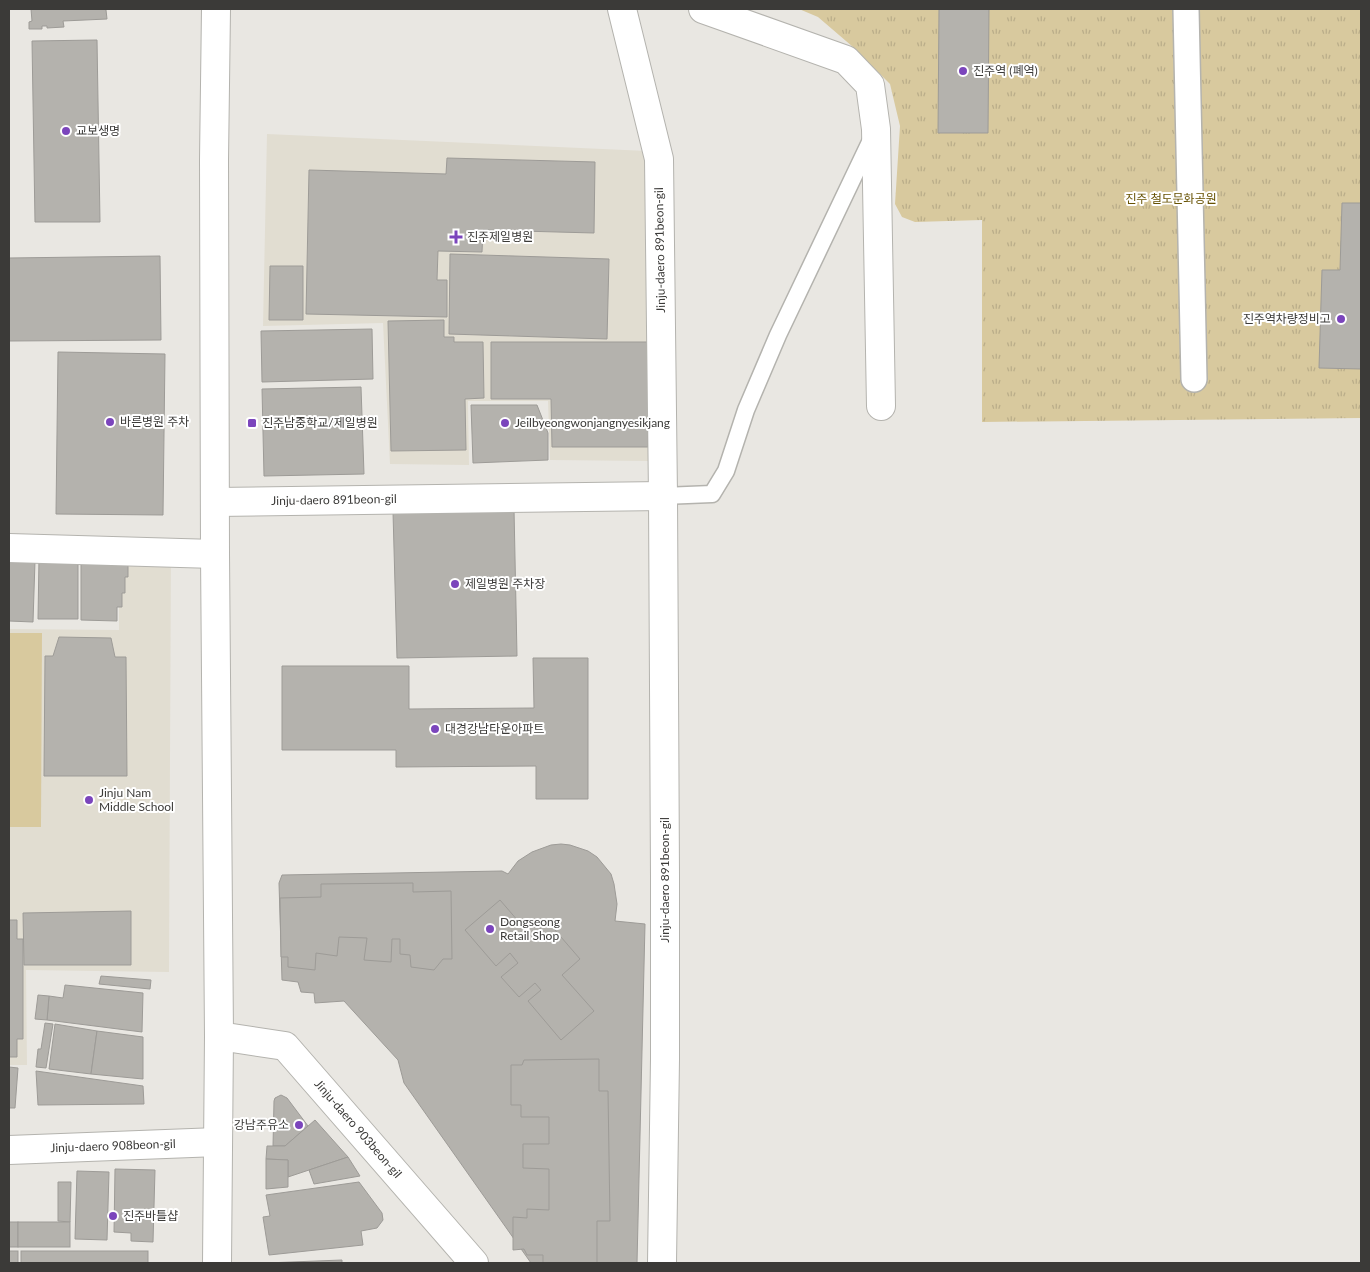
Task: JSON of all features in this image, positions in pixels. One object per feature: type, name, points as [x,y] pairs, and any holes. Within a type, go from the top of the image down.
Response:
[{"type":"street","points":[[199,9],[216,21]]},
{"type":"street","points":[[217,1263],[218,1036],[214,160],[216,21],[230,9]]},
{"type":"street","name":"Jinju-daero 891beon-gil","points":[[622,9],[659,159],[663,496],[665,1059],[662,1263]]},
{"type":"street","points":[[704,9],[846,60],[870,85],[876,129],[881,406]]},
{"type":"street","points":[[1186,9],[1194,379]]},
{"type":"street","name":"Jinju-daero 891beon-gil","points":[[215,502],[663,496]]},
{"type":"street","points":[[9,548],[215,554]]},
{"type":"street","name":"Jinju-daero 903beon-gil","points":[[218,1036],[285,1046],[474,1263]]},
{"type":"street","name":"Jinju-daero 908beon-gil","points":[[9,1150],[218,1142]]},
{"type":"lane","points":[[663,496],[712,494],[726,471],[746,410],[778,335],[876,129]]},
{"type":"shaded area","name":"진주제일병원","points":[[267,134],[647,151],[650,461],[550,460],[548,401],[468,401],[469,465],[390,464],[383,323],[263,326]]},
{"type":"shaded area","name":"Jinju Nam Middle School","points":[[119,543],[171,544],[169,972],[26,970],[27,1065],[9,1065],[9,629],[119,630]]},
{"type":"green space","name":"진주 철도문화공원","points":[[799,9],[1361,9],[1361,418],[982,422],[982,220],[915,222],[902,217],[895,204],[900,126],[890,84],[853,47],[818,17]]},
{"type":"green space","points":[[9,633],[42,633],[41,827],[9,827]]},
{"type":"building","points":[[31,9],[104,9],[106,10],[107,19],[63,21],[64,27],[47,28],[47,26],[42,26],[42,29],[29,29],[29,22],[32,21]]},
{"type":"building","name":"진주역 (폐역)","points":[[939,9],[989,9],[988,133],[938,133]]},
{"type":"building","name":"교보생명","points":[[97,40],[100,222],[35,222],[32,41]]},
{"type":"building","points":[[447,158],[595,162],[594,233],[483,230],[482,252],[438,251],[437,280],[447,280],[447,317],[306,314],[309,170],[446,174]]},
{"type":"building","name":"진주역차량정비고","points":[[1342,203],[1361,203],[1361,369],[1319,368],[1322,270],[1340,270]]},
{"type":"building","points":[[450,254],[609,259],[607,339],[449,334]]},
{"type":"building","points":[[160,256],[161,340],[9,341],[9,258]]},
{"type":"building","points":[[270,266],[303,266],[303,320],[269,320]]},
{"type":"building","points":[[444,320],[444,337],[454,337],[454,342],[483,342],[484,398],[465,399],[466,450],[391,451],[388,321]]},
{"type":"building","points":[[372,329],[373,379],[262,382],[261,331]]},
{"type":"building","points":[[491,342],[648,342],[648,447],[552,447],[551,399],[491,399]]},
{"type":"building","name":"바른병원 주차","points":[[58,352],[165,354],[163,515],[56,514]]},
{"type":"building","points":[[361,387],[364,474],[264,476],[262,389]]},
{"type":"building","points":[[471,405],[537,405],[548,433],[548,460],[473,463]]},
{"type":"building","name":"제일병원 주차장","points":[[514,509],[517,656],[397,658],[393,512]]},
{"type":"building","points":[[39,558],[78,558],[78,619],[38,619]]},
{"type":"building","points":[[81,559],[128,560],[128,577],[125,577],[125,593],[122,593],[122,607],[117,607],[117,621],[81,620]]},
{"type":"building","points":[[9,561],[35,561],[33,622],[9,621]]},
{"type":"building","points":[[59,637],[111,638],[115,657],[126,657],[127,776],[44,776],[45,656],[53,656]]},
{"type":"building","name":"대경강남타운아파트","points":[[533,658],[588,658],[588,799],[536,799],[536,766],[396,767],[396,750],[282,750],[282,666],[409,666],[409,709],[534,708]]},
{"type":"building","points":[[561,844],[588,851],[597,857],[611,874],[617,904],[615,921],[645,924],[637,1263],[531,1263],[404,1083],[398,1060],[344,1001],[315,1003],[314,993],[301,992],[298,982],[282,980],[279,883],[282,875],[502,871],[508,874],[518,861],[532,852],[551,845]]},
{"type":"building","points":[[413,883],[413,892],[451,891],[452,959],[443,959],[434,970],[411,967],[410,955],[400,954],[400,939],[392,939],[391,962],[364,960],[367,938],[339,937],[337,956],[316,953],[315,970],[288,967],[288,957],[281,957],[280,898],[321,897],[321,884]]},
{"type":"building","points":[[500,900],[531,936],[548,922],[580,959],[562,975],[594,1011],[561,1040],[528,1001],[541,990],[535,983],[519,997],[501,977],[518,963],[510,953],[496,966],[465,930]]},
{"type":"building","points":[[131,911],[131,965],[24,965],[23,913]]},
{"type":"building","points":[[9,920],[17,920],[17,939],[23,939],[23,1039],[17,1039],[17,1057],[9,1057]]},
{"type":"building","points":[[101,976],[151,980],[150,989],[99,984]]},
{"type":"building","points":[[65,985],[143,993],[142,1032],[47,1020],[49,996],[63,998]]},
{"type":"building","points":[[38,995],[49,996],[47,1020],[35,1019]]},
{"type":"building","points":[[45,1023],[53,1024],[46,1068],[36,1067],[38,1049],[41,1049]]},
{"type":"building","points":[[55,1024],[97,1031],[91,1074],[49,1069]]},
{"type":"building","points":[[97,1031],[143,1037],[143,1079],[91,1074]]},
{"type":"building","points":[[599,1059],[599,1091],[608,1091],[610,1221],[597,1221],[597,1263],[543,1263],[543,1255],[527,1255],[524,1249],[513,1250],[513,1217],[527,1218],[527,1209],[549,1210],[549,1169],[523,1168],[523,1144],[549,1144],[549,1117],[521,1117],[521,1105],[511,1105],[511,1065],[522,1065],[524,1060]]},
{"type":"building","points":[[9,1067],[18,1068],[15,1108],[9,1108]]},
{"type":"building","points":[[36,1071],[143,1086],[144,1104],[38,1105]]},
{"type":"building","points":[[281,1095],[287,1098],[308,1126],[285,1146],[273,1146],[274,1101],[275,1098]]},
{"type":"building","points":[[315,1120],[348,1157],[288,1177],[288,1160],[266,1159],[267,1146],[285,1146]]},
{"type":"building","points":[[348,1157],[360,1176],[314,1184],[309,1170]]},
{"type":"building","points":[[266,1159],[288,1160],[288,1187],[266,1189]]},
{"type":"building","points":[[115,1169],[155,1170],[153,1242],[131,1241],[131,1233],[114,1232]]},
{"type":"building","points":[[77,1171],[109,1172],[107,1240],[75,1239]]},
{"type":"building","points":[[58,1182],[71,1182],[70,1222],[58,1221]]},
{"type":"building","points":[[359,1182],[382,1213],[383,1220],[377,1228],[361,1231],[363,1245],[269,1255],[263,1217],[270,1216],[266,1195]]},
{"type":"building","points":[[9,1222],[18,1222],[18,1247],[9,1247]]},
{"type":"building","points":[[18,1222],[70,1222],[70,1247],[18,1247]]},
{"type":"building","points":[[9,1251],[18,1251],[18,1263],[9,1263]]},
{"type":"building","points":[[21,1251],[148,1251],[148,1263],[21,1263]]},
{"type":"building","points":[[342,1260],[342,1263],[266,1263]]},
{"type":"place","name":"진주역 (폐역)","points":[[963,71]]},
{"type":"place","name":"교보생명","points":[[66,131]]},
{"type":"place","name":"진주제일병원","points":[[456,237]]},
{"type":"place","name":"진주역차량정비고","points":[[1341,319]]},
{"type":"place","name":"바른병원 주차","points":[[110,422]]},
{"type":"place","name":"진주남중학교/제일병원","points":[[252,423]]},
{"type":"place","name":"Jeilbyeongwonjangnyesikjang","points":[[505,423]]},
{"type":"place","name":"제일병원 주차장","points":[[455,584]]},
{"type":"place","name":"대경강남타운아파트","points":[[435,729]]},
{"type":"place","name":"Jinju Nam Middle School","points":[[89,800]]},
{"type":"place","name":"Dongseong Retail Shop","points":[[490,929]]},
{"type":"place","name":"강남주유소","points":[[299,1125]]},
{"type":"place","name":"진주바틀샵","points":[[113,1216]]}]
